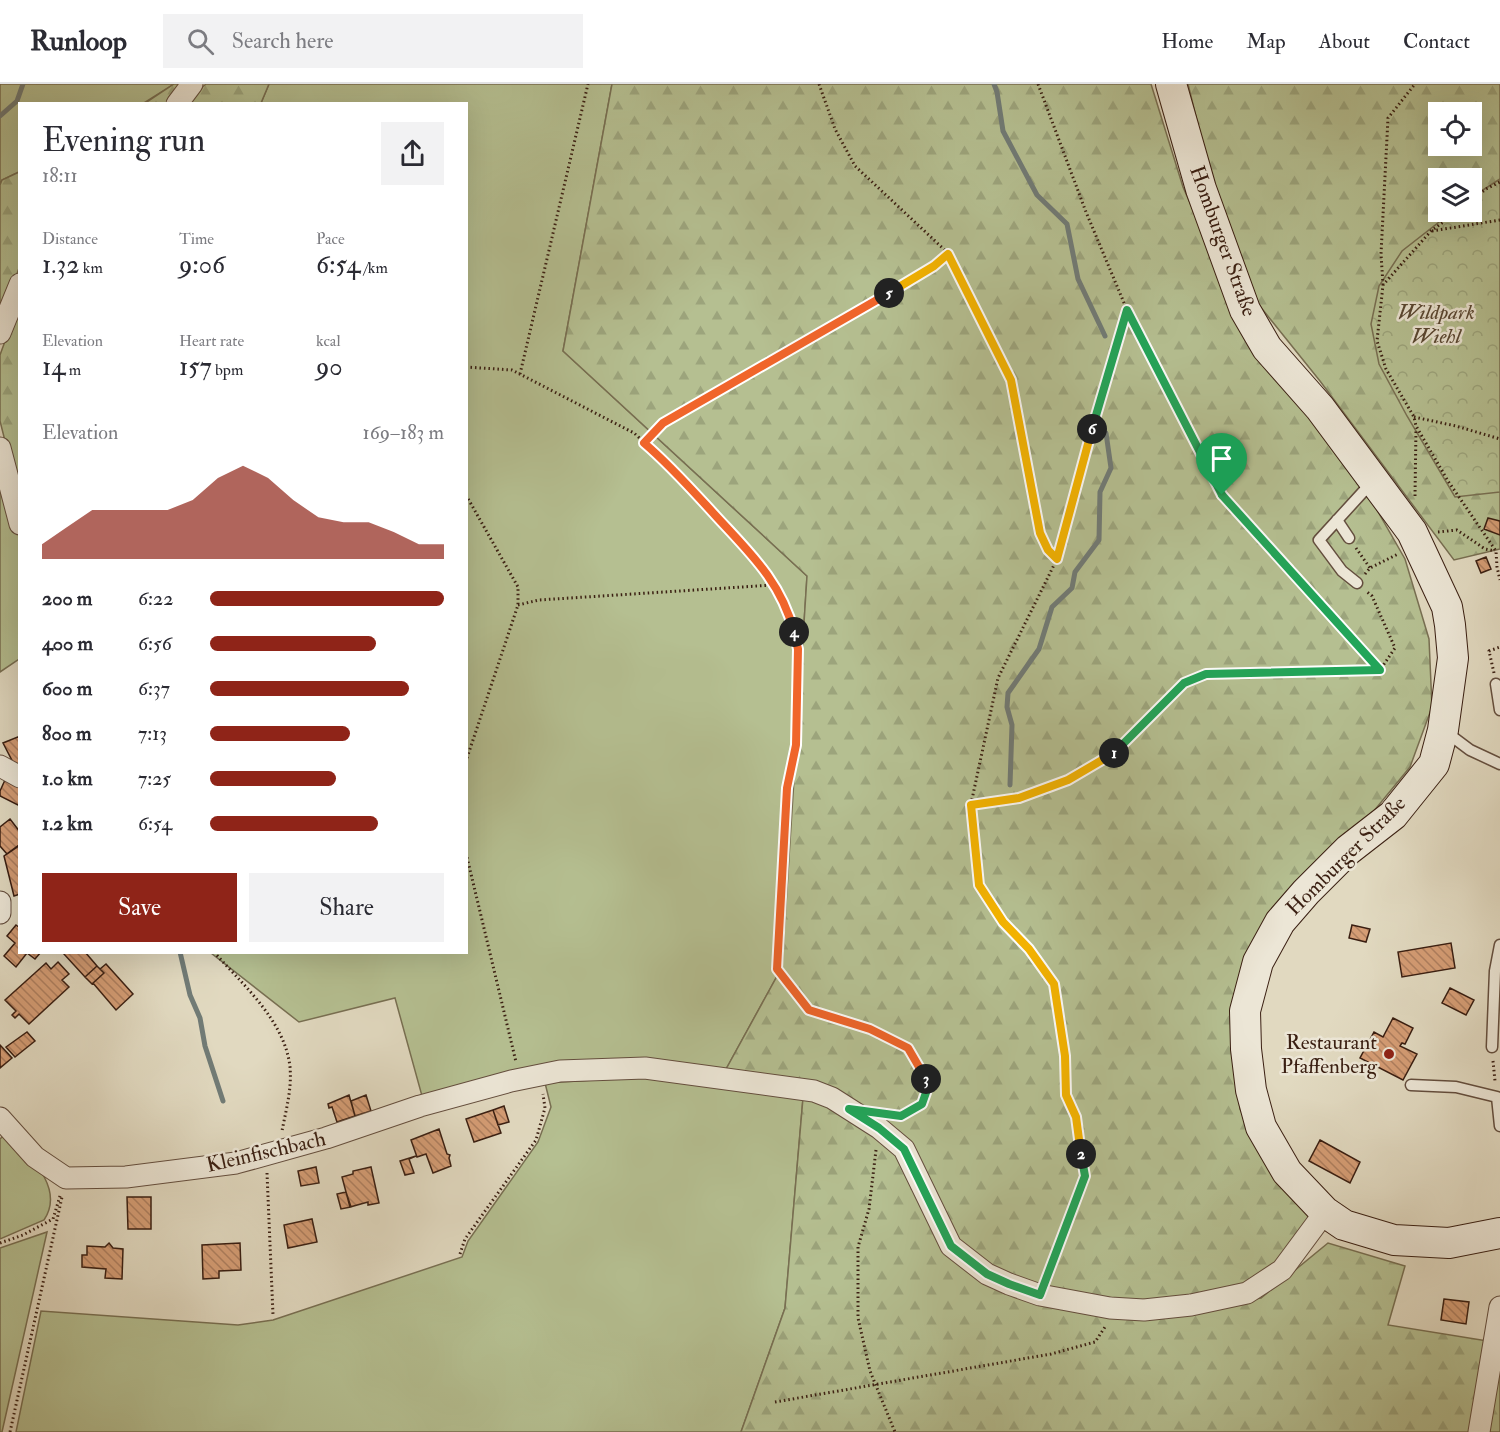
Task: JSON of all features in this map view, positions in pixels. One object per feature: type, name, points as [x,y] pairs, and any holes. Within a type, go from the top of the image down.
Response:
[{"type":"main road","name":"Homburger Straße","points":[[1171,84],[1200,189],[1245,310],[1267,348],[1320,408],[1415,539],[1447,607],[1453,658],[1443,730],[1434,764],[1393,814],[1348,850],[1280,921],[1258,962],[1245,1011],[1246,1049],[1251,1090],[1261,1127],[1287,1172],[1325,1212],[1344,1225],[1394,1240],[1449,1243],[1500,1233]]},
{"type":"street","points":[[178,102],[192,84]]},
{"type":"street","points":[[0,333],[18,289]]},
{"type":"street","points":[[0,448],[18,516]]},
{"type":"street","points":[[0,766],[18,776]]},
{"type":"street","points":[[0,902],[0,913]]},
{"type":"street","name":"Kleinfischbach","points":[[66,1178],[126,1177],[237,1163],[326,1138],[420,1106],[521,1079],[560,1071],[645,1068],[814,1091],[885,1121],[904,1149],[951,1246],[987,1274],[1040,1295],[1110,1308],[1144,1310],[1191,1305],[1247,1293],[1282,1270],[1325,1212]]},
{"type":"street","points":[[0,1119],[35,1157],[66,1178]]},
{"type":"street","points":[[1479,1432],[1500,1307]]},
{"type":"lane","points":[[1357,583],[1342,571],[1319,540],[1374,480]]},
{"type":"lane","points":[[1337,520],[1349,538]]},
{"type":"lane","points":[[1498,687],[1500,710]]},
{"type":"lane","points":[[1443,730],[1470,750],[1500,761]]},
{"type":"lane","points":[[1492,1047],[1495,971],[1500,945]]},
{"type":"lane","points":[[1411,1085],[1456,1088],[1497,1097],[1500,1126]]},
{"type":"path","points":[[520,374],[588,84]]},
{"type":"path","points":[[819,84],[835,129],[855,166],[948,254],[1011,380],[1040,533],[1048,550],[1057,559]]},
{"type":"path","points":[[1038,84],[1086,212],[1127,310],[1222,495],[1380,670]]},
{"type":"path","points":[[1415,84],[1388,118],[1381,254],[1383,285],[1377,341],[1386,369],[1414,417],[1416,426],[1415,539]]},
{"type":"path","points":[[1482,192],[1500,182]]},
{"type":"path","points":[[1431,231],[1500,220]]},
{"type":"path","points":[[1383,285],[1431,231],[1443,222]]},
{"type":"path","points":[[644,443],[663,423],[934,266],[948,254]]},
{"type":"path","points":[[1040,1295],[1085,1176],[1076,1117],[1066,1095],[1065,1056],[1054,984],[1029,949],[1003,922],[979,885],[971,805],[998,678],[1057,559],[1100,399],[1127,310]]},
{"type":"path","points":[[468,367],[512,370],[634,434],[668,463],[765,570],[789,614],[798,649],[796,745],[787,788],[777,969],[809,1010],[870,1029],[908,1048],[929,1084],[922,1104],[901,1116],[885,1121],[869,1209],[858,1247],[858,1318],[870,1371],[895,1432]]},
{"type":"path","points":[[1414,417],[1500,439]]},
{"type":"path","points":[[1416,426],[1448,482],[1496,551],[1500,580]]},
{"type":"path","points":[[468,499],[518,587],[518,605],[468,755]]},
{"type":"path","points":[[1349,538],[1370,568],[1415,539],[1457,530],[1485,549],[1496,551]]},
{"type":"path","points":[[1357,583],[1372,596],[1395,648],[1380,670]]},
{"type":"path","points":[[518,605],[539,600],[774,585]]},
{"type":"path","points":[[1498,687],[1489,651],[1500,647]]},
{"type":"path","points":[[971,805],[1019,798],[1068,780],[1118,751],[1184,683],[1206,674],[1380,670]]},
{"type":"path","points":[[460,1254],[465,1239],[536,1140],[545,1108],[543,1095],[521,1079],[468,862]]},
{"type":"path","points":[[216,954],[272,1021],[284,1044],[290,1067],[289,1095],[278,1152],[267,1167],[273,1315]]},
{"type":"path","points":[[1492,1047],[1497,1097]]},
{"type":"path","points":[[0,1243],[23,1235],[53,1219],[66,1178]]},
{"type":"path","points":[[10,1432],[66,1178]]},
{"type":"path","points":[[775,1402],[1051,1354],[1095,1342],[1107,1323],[1110,1308]]},
{"type":"green space","points":[[0,84],[174,84],[146,102],[18,102],[18,172],[2,180],[0,185]]},
{"type":"green space","points":[[174,84],[187,84],[173,102],[147,102]]},
{"type":"green space","points":[[206,84],[269,84],[261,102],[185,102]]},
{"type":"green space","points":[[269,84],[612,84],[563,351],[807,576],[782,967],[725,1071],[643,1062],[422,1096],[395,998],[299,1022],[212,954],[468,954],[468,102],[261,102]]},
{"type":"green space","points":[[612,84],[1151,84],[1183,187],[1236,308],[1369,496],[1405,559],[1429,639],[1432,707],[1410,767],[1364,823],[1282,898],[1232,1039],[1240,1109],[1266,1165],[1310,1216],[1281,1263],[1243,1290],[1142,1306],[1049,1294],[990,1271],[954,1243],[909,1144],[859,1106],[725,1071],[782,967],[807,576],[563,351]]},
{"type":"green space","points":[[1188,84],[1500,84],[1500,549],[1454,560],[1320,381],[1259,305],[1212,182]]},
{"type":"green space","points":[[18,172],[18,271],[0,322],[0,185],[2,180]]},
{"type":"green space","name":"Wildpark Wiehl","points":[[1500,179],[1500,492],[1455,497],[1379,364],[1371,324],[1379,286],[1402,251],[1439,222],[1482,222],[1482,191]]},
{"type":"green space","points":[[18,306],[18,493],[0,421],[0,355]]},
{"type":"green space","points":[[0,473],[8,507],[18,532],[18,660],[0,672]]},
{"type":"green space","points":[[642,1077],[803,1098],[785,1308],[741,1432],[16,1432],[41,1311],[238,1325],[273,1320],[462,1257],[468,1241],[538,1142],[551,1107],[545,1083]]},
{"type":"green space","points":[[803,1098],[827,1102],[900,1152],[985,1284],[1143,1316],[1261,1298],[1328,1243],[1405,1266],[1388,1325],[1500,1343],[1500,1432],[741,1432],[785,1308]]},
{"type":"green space","points":[[7,1132],[41,1172],[50,1195],[50,1208],[44,1220],[0,1239],[0,1139]]},
{"type":"green space","points":[[47,1232],[2,1432],[0,1432],[0,1248]]},
{"type":"building","points":[[1488,518],[1500,521],[1500,535],[1484,529]]},
{"type":"building","points":[[1486,557],[1491,569],[1481,573],[1476,561]]},
{"type":"building","points":[[18,737],[18,772],[3,743]]},
{"type":"building","points":[[5,780],[18,787],[18,805],[0,796]]},
{"type":"building","points":[[10,819],[18,829],[18,846],[7,854],[0,846],[0,827]]},
{"type":"building","points":[[18,846],[18,895],[14,896],[4,856]]},
{"type":"building","points":[[16,925],[18,926],[18,954],[26,954],[16,967],[4,956],[15,943],[7,936]]},
{"type":"building","points":[[1352,925],[1370,929],[1366,942],[1349,938]]},
{"type":"building","points":[[1451,943],[1455,968],[1402,977],[1398,952]]},
{"type":"building","points":[[28,954],[39,954],[35,959]]},
{"type":"building","points":[[64,954],[87,954],[97,966],[85,977]]},
{"type":"building","points":[[58,962],[69,974],[62,980],[69,987],[29,1024],[19,1014],[15,1018],[12,1015],[16,1011],[5,1000],[46,963],[51,969]]},
{"type":"building","points":[[106,964],[133,994],[116,1010],[93,983],[104,973],[100,969]]},
{"type":"building","points":[[97,966],[104,973],[92,984],[85,977]]},
{"type":"building","points":[[1450,988],[1474,1000],[1466,1015],[1442,1003]]},
{"type":"building","points":[[1393,1018],[1413,1028],[1405,1044],[1402,1043],[1400,1046],[1417,1054],[1403,1080],[1360,1058],[1374,1032],[1383,1037]]},
{"type":"building","points":[[27,1032],[35,1041],[15,1057],[6,1047]]},
{"type":"building","points":[[0,1045],[12,1058],[0,1068]]},
{"type":"building","points":[[349,1095],[355,1116],[337,1122],[332,1107],[329,1108],[328,1104]]},
{"type":"building","points":[[366,1095],[371,1111],[355,1116],[351,1101]]},
{"type":"building","points":[[504,1106],[509,1122],[498,1125],[493,1110]]},
{"type":"building","points":[[493,1110],[501,1133],[474,1142],[466,1119]]},
{"type":"building","points":[[439,1129],[447,1154],[450,1155],[451,1166],[433,1173],[426,1154],[417,1157],[411,1140]]},
{"type":"building","points":[[1320,1140],[1360,1162],[1350,1183],[1309,1161]]},
{"type":"building","points":[[416,1156],[409,1159],[414,1173],[405,1175],[400,1161]]},
{"type":"building","points":[[316,1167],[319,1183],[301,1186],[298,1171]]},
{"type":"building","points":[[371,1167],[379,1203],[368,1205],[368,1202],[350,1207],[342,1177],[353,1174],[353,1171]]},
{"type":"building","points":[[346,1192],[351,1207],[341,1209],[337,1194]]},
{"type":"building","points":[[127,1197],[151,1197],[151,1229],[128,1229]]},
{"type":"building","points":[[312,1219],[317,1242],[288,1248],[284,1225]]},
{"type":"building","points":[[109,1243],[113,1248],[123,1249],[122,1279],[105,1278],[106,1269],[82,1267],[82,1255],[87,1255],[87,1246],[105,1247]]},
{"type":"building","points":[[240,1243],[241,1270],[219,1271],[219,1278],[203,1279],[202,1245]]},
{"type":"building","points":[[1444,1299],[1469,1302],[1466,1324],[1441,1320]]},
{"type":"waterway","points":[[0,116],[17,101],[23,84]]},
{"type":"waterway","points":[[994,84],[1003,131],[1037,195],[1067,224],[1078,279],[1105,336]]},
{"type":"waterway","points":[[1010,785],[1012,725],[1007,707],[1008,693],[1039,649],[1052,607],[1072,588],[1075,572],[1099,540],[1100,492],[1111,468],[1106,433]]},
{"type":"waterway","points":[[180,954],[190,995],[200,1018],[205,1046],[223,1101]]},
{"type":"place","name":"Restaurant Pfaffenberg","points":[[1389,1054]]},
{"type":"route","points":[[948,254],[1011,380],[1040,533],[1048,550],[1057,559],[1100,399],[1127,310],[1222,495],[1380,670],[1206,674],[1184,683],[1118,751],[1068,780],[1019,798],[971,805],[979,885],[1003,922],[1029,949],[1054,984],[1065,1056],[1066,1095],[1076,1117],[1085,1176],[1040,1295],[987,1274],[951,1246],[904,1149],[879,1128],[849,1109],[901,1116],[922,1104],[929,1084],[908,1048],[870,1029],[809,1010],[777,969],[787,788],[796,745],[798,649],[789,614],[765,570],[668,463],[644,443],[663,423],[934,266],[948,254]]}]
